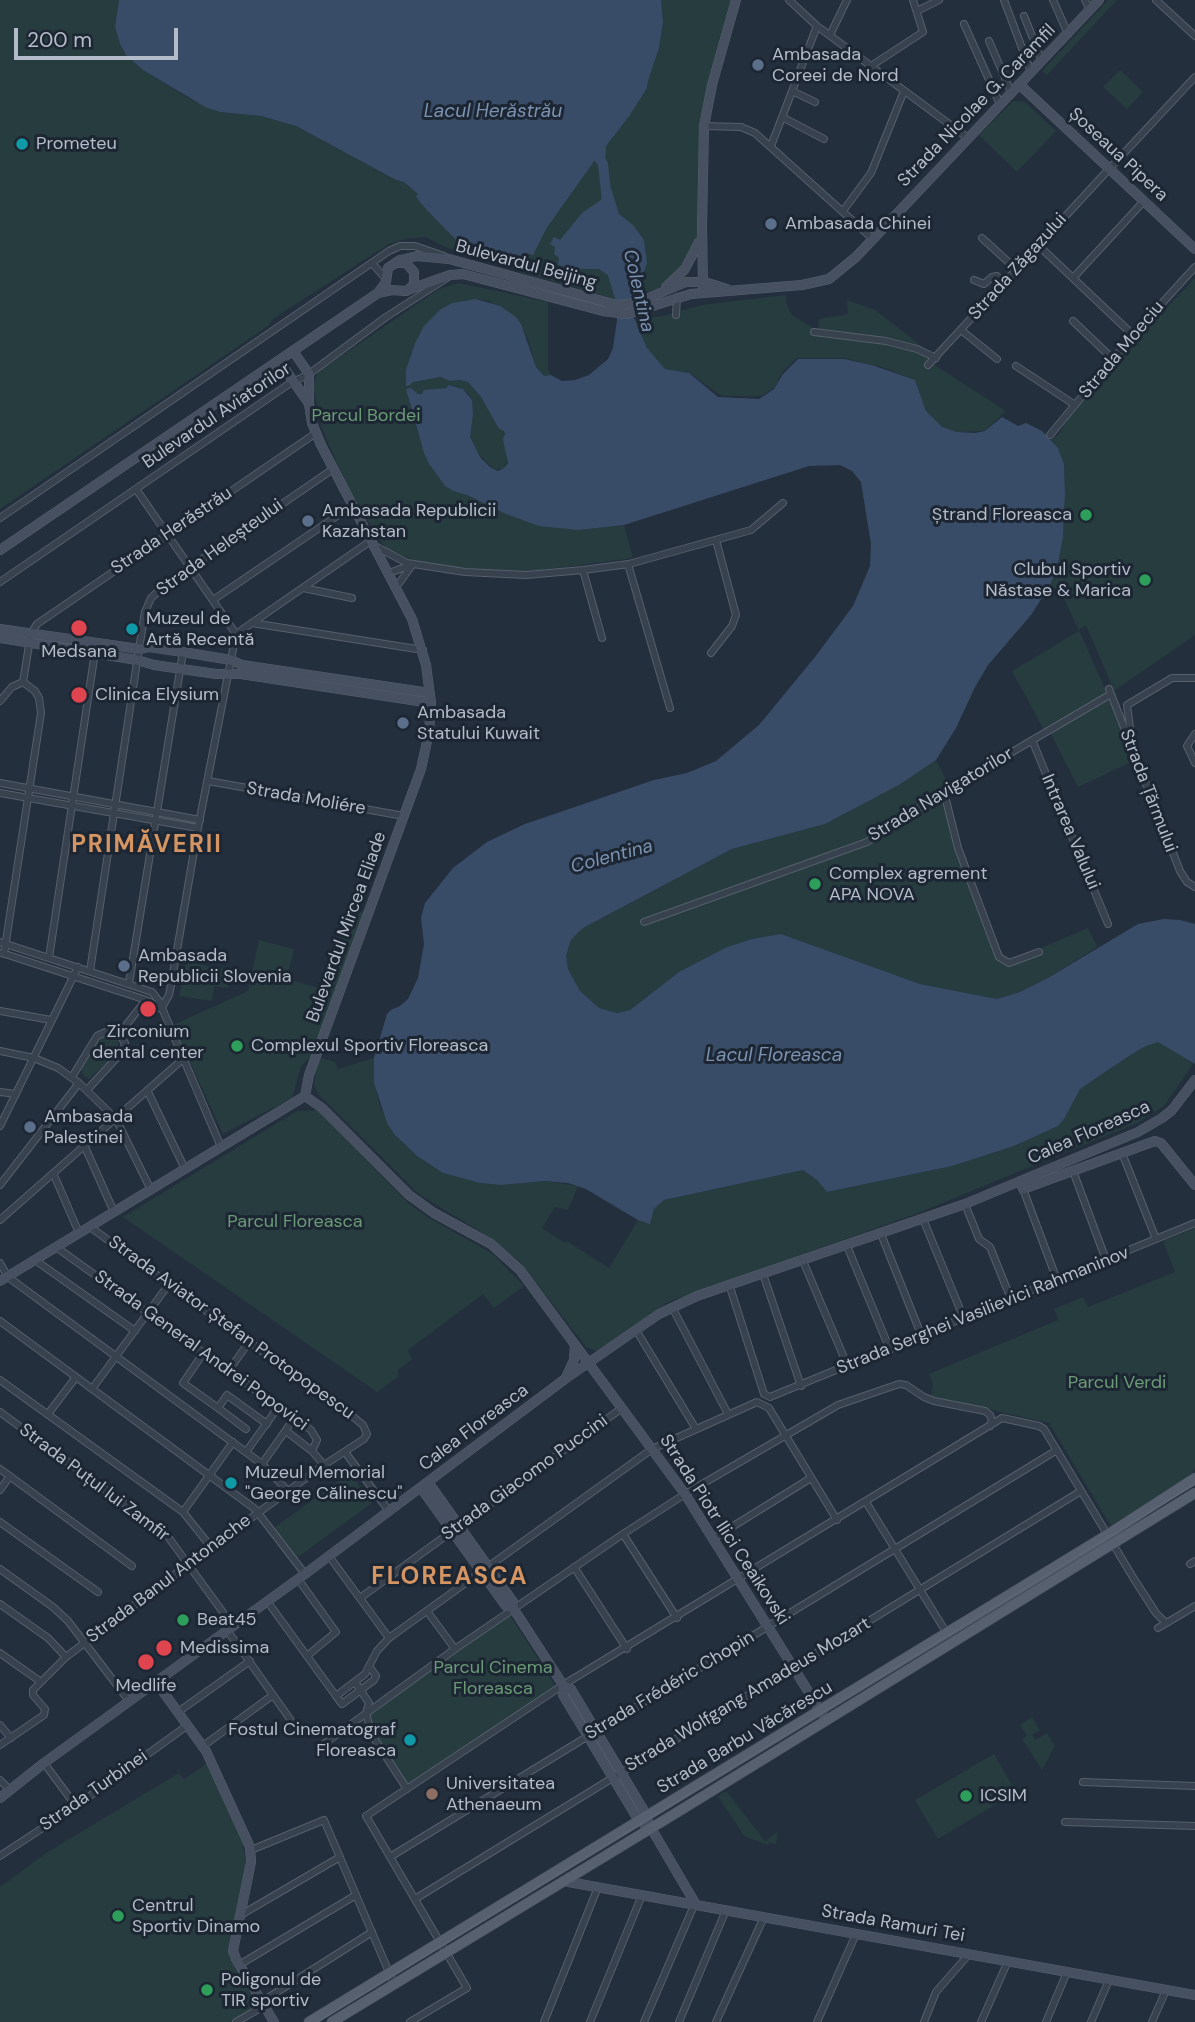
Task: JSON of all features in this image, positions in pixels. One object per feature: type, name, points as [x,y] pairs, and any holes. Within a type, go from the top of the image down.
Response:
[{"type":"main road","name":"Strada Barbu Văcărescu","points":[[332,2022],[392,1979],[643,1818],[1108,1535],[1195,1478]]},
{"type":"main road","name":"Strada Barbu Văcărescu","points":[[443,1947],[651,1828],[1195,1493]]},
{"type":"main road","name":"Strada Barbu Văcărescu","points":[[309,2022],[392,1979]]},
{"type":"street","points":[[703,287],[701,237],[704,126],[712,85],[736,0]]},
{"type":"street","points":[[789,0],[817,26],[968,138]]},
{"type":"street","points":[[830,35],[847,0]]},
{"type":"street","points":[[871,66],[922,34],[914,0]]},
{"type":"street","points":[[917,11],[939,0]]},
{"type":"street","points":[[1004,0],[1031,72]]},
{"type":"street","points":[[1053,0],[1068,34]]},
{"type":"street","points":[[1085,0],[1090,10]]},
{"type":"street","name":"Strada Nicolae G. Caramfil","points":[[729,290],[822,282],[841,271],[1099,0]]},
{"type":"street","points":[[1156,0],[1195,36]]},
{"type":"street","points":[[1024,16],[1042,61]]},
{"type":"street","points":[[964,24],[1000,104]]},
{"type":"street","points":[[771,146],[817,26]]},
{"type":"street","points":[[989,41],[1011,92]]},
{"type":"street","name":"Strada Zăgazului","points":[[928,365],[1195,77]]},
{"type":"street","name":"Șoseaua Pipera","points":[[1020,83],[1195,243]]},
{"type":"street","points":[[792,91],[815,102]]},
{"type":"street","points":[[843,211],[872,173],[905,91]]},
{"type":"street","points":[[782,117],[824,139]]},
{"type":"street","points":[[704,126],[745,128],[771,146],[873,239]]},
{"type":"street","name":"Șoseaua Pipera","points":[[1111,168],[1195,249]]},
{"type":"street","points":[[1073,278],[1144,201]]},
{"type":"street","points":[[655,296],[685,268],[701,237]]},
{"type":"street","points":[[982,238],[1016,269]]},
{"type":"street","points":[[1038,244],[1133,335]]},
{"type":"street","points":[[0,518],[394,249],[407,246],[425,248],[449,259]]},
{"type":"street","name":"Bulevardul Beijing","points":[[392,265],[412,256],[449,259],[621,314],[703,287]]},
{"type":"street","points":[[372,263],[406,263],[414,272],[414,284],[405,292]]},
{"type":"street","points":[[372,263],[387,283]]},
{"type":"street","points":[[387,283],[392,265]]},
{"type":"street","name":"Strada Moeciu","points":[[1050,435],[1133,335],[1195,267]]},
{"type":"street","name":"Bulevardul Beijing","points":[[286,356],[378,293],[387,283],[405,292],[450,275],[460,274],[603,307]]},
{"type":"street","name":"Bulevardul Aviatorilor","points":[[0,582],[289,384],[309,374],[386,317],[428,292],[450,275]]},
{"type":"street","points":[[974,280],[984,284],[992,276],[997,276],[1004,282]]},
{"type":"street","name":"Bulevardul Beijing","points":[[638,307],[681,283],[729,290]]},
{"type":"street","points":[[676,316],[677,297]]},
{"type":"street","points":[[1073,321],[1113,359]]},
{"type":"street","points":[[961,330],[997,359]]},
{"type":"street","points":[[814,332],[886,341],[936,358]]},
{"type":"street","points":[[286,356],[309,374]]},
{"type":"street","name":"Bulevardul Aviatorilor","points":[[0,550],[286,356]]},
{"type":"street","name":"Bulevardul Mircea Eliade","points":[[286,356],[295,382],[309,404]]},
{"type":"street","points":[[1016,366],[1075,405]]},
{"type":"street","name":"Bulevardul Mircea Eliade","points":[[305,1096],[309,1075],[427,749],[430,698],[422,650],[412,619],[316,433],[309,404],[309,374]]},
{"type":"street","name":"Strada Herăstrău","points":[[30,638],[37,624],[316,433]]},
{"type":"street","name":"Strada Heleșteului","points":[[90,971],[138,654],[145,612],[151,598],[167,583],[333,469]]},
{"type":"street","points":[[136,489],[236,634],[171,985],[162,1009]]},
{"type":"street","points":[[236,634],[373,543],[393,557],[413,564],[494,575],[583,570],[628,564],[751,530],[783,503]]},
{"type":"street","points":[[213,600],[353,505]]},
{"type":"street","points":[[711,653],[732,626],[736,615],[716,540]]},
{"type":"street","points":[[389,573],[413,564]]},
{"type":"street","points":[[397,586],[413,564]]},
{"type":"street","points":[[628,564],[670,708]]},
{"type":"street","points":[[583,570],[602,638]]},
{"type":"street","points":[[303,588],[352,598]]},
{"type":"street","points":[[252,624],[422,650]]},
{"type":"street","points":[[0,629],[30,638],[138,654],[147,663],[181,669],[430,698]]},
{"type":"street","points":[[0,638],[30,638]]},
{"type":"street","points":[[23,682],[30,638]]},
{"type":"street","points":[[138,654],[149,647],[183,652],[430,698]]},
{"type":"street","points":[[49,958],[95,648]]},
{"type":"street","points":[[129,983],[183,652]]},
{"type":"street","points":[[1132,748],[1127,705],[1172,678],[1195,678]]},
{"type":"street","points":[[0,701],[12,687],[23,682]]},
{"type":"street","points":[[23,682],[35,691],[41,709],[2,953],[146,1000],[162,1009]]},
{"type":"street","name":"Strada Țărmului","points":[[1110,692],[1180,871],[1187,882],[1195,887]]},
{"type":"street","name":"Strada Navigatorilor","points":[[644,922],[867,842],[944,792],[1110,692]]},
{"type":"street","points":[[1195,734],[1187,746],[1195,763]]},
{"type":"street","name":"Intrarea Valului","points":[[1032,740],[1108,924]]},
{"type":"street","name":"Strada Moliére","points":[[208,781],[404,816]]},
{"type":"street","points":[[0,783],[200,820]]},
{"type":"street","points":[[944,792],[958,848],[1001,960],[1012,963],[1039,952]]},
{"type":"street","points":[[0,793],[198,828]]},
{"type":"street","points":[[3,943],[152,992],[162,1009],[221,1147]]},
{"type":"street","points":[[0,1126],[78,967]]},
{"type":"street","points":[[119,1034],[146,1000]]},
{"type":"street","points":[[0,1011],[51,1020]]},
{"type":"street","points":[[72,1077],[97,1037],[110,1030],[119,1034],[125,1043],[123,1051],[87,1090]]},
{"type":"street","points":[[0,1051],[34,1058],[72,1077],[87,1090],[116,1119],[151,1190]]},
{"type":"street","points":[[0,1220],[183,1059]]},
{"type":"street","name":"Calea Floreasca","points":[[1024,1184],[1148,1127],[1172,1110],[1195,1080]]},
{"type":"street","points":[[0,1185],[79,1083]]},
{"type":"street","points":[[0,1092],[16,1094]]},
{"type":"street","points":[[148,1092],[185,1169]]},
{"type":"street","points":[[4,1279],[305,1096],[322,1108],[409,1195],[434,1213],[491,1244],[508,1258],[526,1277],[589,1362]]},
{"type":"street","name":"Calea Floreasca","points":[[0,1798],[589,1362],[673,1307],[729,1284],[847,1246],[965,1203],[1073,1171],[1155,1141],[1161,1143],[1195,1185]]},
{"type":"street","points":[[85,1147],[114,1212]]},
{"type":"street","points":[[1122,1153],[1156,1239]]},
{"type":"street","points":[[1073,1171],[1106,1260]]},
{"type":"street","points":[[54,1175],[79,1233]]},
{"type":"street","points":[[1024,1184],[1057,1280]]},
{"type":"street","points":[[965,1203],[979,1239],[990,1247],[1011,1299]]},
{"type":"street","points":[[923,1219],[964,1319]]},
{"type":"street","name":"Strada Serghei Vasilievici Rahmaninov","points":[[729,1284],[764,1394],[770,1397],[1195,1223]]},
{"type":"street","name":"Strada Aviator Ștefan Protopopescu","points":[[90,1227],[352,1416],[363,1425],[367,1434]]},
{"type":"street","points":[[881,1234],[922,1337]]},
{"type":"street","points":[[847,1246],[890,1350]]},
{"type":"street","name":"Strada General Andrei Popovici","points":[[57,1247],[311,1430],[316,1437],[312,1451],[324,1465]]},
{"type":"street","points":[[35,1260],[135,1331]]},
{"type":"street","points":[[803,1261],[848,1367]]},
{"type":"street","points":[[0,1263],[4,1279],[233,1442],[262,1464],[288,1491]]},
{"type":"street","points":[[763,1274],[801,1385]]},
{"type":"street","points":[[92,1389],[169,1284]]},
{"type":"street","points":[[673,1307],[728,1414]]},
{"type":"street","points":[[0,1321],[258,1513],[336,1632],[307,1656]]},
{"type":"street","points":[[636,1329],[696,1429]]},
{"type":"street","points":[[229,1370],[249,1342]]},
{"type":"street","points":[[565,1380],[574,1360],[575,1344]]},
{"type":"street","points":[[204,1352],[183,1382],[246,1429]]},
{"type":"street","name":"Strada Piotr Ilici Ceaikovski","points":[[589,1362],[685,1494],[826,1720]]},
{"type":"street","points":[[48,1414],[76,1377]]},
{"type":"street","points":[[0,1380],[183,1512],[211,1547]]},
{"type":"street","points":[[321,1746],[513,1608],[624,1534],[685,1494],[842,1404],[906,1384],[934,1401],[985,1412],[992,1420],[989,1426]]},
{"type":"street","points":[[218,1408],[227,1395],[267,1424]]},
{"type":"street","points":[[336,1696],[365,1674],[377,1651],[389,1637],[652,1448],[757,1402],[769,1408],[837,1520]]},
{"type":"street","points":[[246,1452],[279,1406]]},
{"type":"street","name":"Strada Giacomo Puccini","points":[[360,1598],[622,1408]]},
{"type":"street","name":"Strada Puțul lui Zamfir","points":[[0,1412],[160,1529],[210,1593],[250,1661],[290,1719]]},
{"type":"street","points":[[262,1464],[295,1417]]},
{"type":"street","points":[[410,2022],[467,1988],[366,1816],[563,1685],[1002,1418],[1041,1427],[1156,1614],[1166,1623]]},
{"type":"street","points":[[286,1431],[312,1451]]},
{"type":"street","name":"Strada Banul Antonache","points":[[41,1682],[66,1657],[211,1547],[364,1439],[367,1434]]},
{"type":"street","points":[[183,1512],[233,1442]]},
{"type":"street","name":"Strada Frédéric Chopin","points":[[390,1857],[1057,1450]]},
{"type":"street","points":[[345,1452],[389,1511]]},
{"type":"street","points":[[0,1469],[132,1566]]},
{"type":"street","points":[[0,1490],[10,1476]]},
{"type":"street","points":[[714,1538],[811,1478]]},
{"type":"street","points":[[424,1485],[484,1569],[506,1606],[513,1608],[563,1685],[570,1689],[592,1733],[695,1903],[644,2022]]},
{"type":"street","name":"Strada Wolfgang Amadeus Mozart","points":[[415,1899],[1081,1491]]},
{"type":"street","points":[[866,1502],[946,1632]]},
{"type":"street","points":[[0,1522],[98,1592]]},
{"type":"street","points":[[624,1534],[677,1618]]},
{"type":"street","points":[[329,1556],[389,1637]]},
{"type":"street","points":[[574,1567],[626,1649]]},
{"type":"street","points":[[0,1569],[53,1607],[86,1642],[129,1701]]},
{"type":"street","points":[[267,1601],[342,1704],[376,1676],[369,1666]]},
{"type":"street","points":[[0,1604],[48,1638],[66,1657]]},
{"type":"street","points":[[1158,1628],[1195,1606]]},
{"type":"street","points":[[426,1611],[455,1649]]},
{"type":"street","points":[[0,1653],[41,1682],[33,1692],[45,1709],[44,1715],[0,1745]]},
{"type":"street","points":[[178,1712],[250,1661]]},
{"type":"street","points":[[156,1682],[203,1746],[251,1850],[251,1862],[233,1951],[274,2022]]},
{"type":"street","points":[[355,1682],[369,1703],[366,1713],[368,1725],[377,1744],[407,1789]]},
{"type":"street","points":[[203,1746],[273,1695]]},
{"type":"street","points":[[0,1725],[11,1738]]},
{"type":"street","name":"Strada Turbinei","points":[[0,1856],[188,1725]]},
{"type":"street","points":[[44,1763],[75,1806]]},
{"type":"street","points":[[0,1780],[9,1789]]},
{"type":"street","points":[[1083,1782],[1195,1786]]},
{"type":"street","points":[[251,1850],[324,1821],[392,1979]]},
{"type":"street","points":[[1065,1822],[1195,1826]]},
{"type":"street","points":[[239,1916],[340,1857]]},
{"type":"street","points":[[577,1872],[578,1878],[586,1884]]},
{"type":"street","name":"Strada Ramuri Tei","points":[[562,1881],[1195,1995]]},
{"type":"street","points":[[671,1900],[679,1898],[686,1885]]},
{"type":"street","points":[[544,2022],[598,1887]]},
{"type":"street","points":[[239,1965],[356,1895]]},
{"type":"street","points":[[590,2022],[642,1895]]},
{"type":"street","points":[[679,2022],[726,1910]]},
{"type":"street","points":[[716,2022],[764,1917]]},
{"type":"street","points":[[236,2022],[257,2010],[262,2002],[372,1932]]},
{"type":"street","points":[[817,2022],[856,1934]]},
{"type":"street","points":[[924,2022],[936,1992],[969,1954]]},
{"type":"street","points":[[981,2022],[1008,1961]]},
{"type":"street","points":[[1046,2022],[1067,1972]]},
{"type":"street","points":[[1091,2022],[1109,1980]]},
{"type":"street","points":[[1152,2022],[1166,1990]]},
{"type":"green space","points":[[0,0],[119,0],[115,27],[120,44],[126,55],[143,70],[191,100],[220,112],[261,116],[296,126],[395,180],[404,182],[418,194],[464,248],[459,253],[425,237],[389,244],[274,318],[268,326],[0,509]]},
{"type":"green space","points":[[661,0],[732,0],[701,129],[698,236],[695,247],[680,270],[657,289],[640,293],[634,298],[615,299],[520,272],[525,253],[545,230],[595,160],[605,163],[605,146],[647,88],[659,48],[663,22]]},
{"type":"green space","points":[[1108,0],[1117,0],[1047,75],[1042,71]]},
{"type":"green space","points":[[1120,70],[1143,92],[1127,109],[1103,87]]},
{"type":"green space","points":[[1013,101],[1025,102],[1056,131],[1017,172],[979,135]]},
{"type":"green space","points":[[1195,278],[1195,635],[1114,691],[1086,625],[1079,630],[1114,709],[1131,762],[1078,787],[1049,730],[1045,732],[1012,671],[1079,631],[1061,592],[1050,585],[1057,569],[1063,537],[1065,494],[1064,464],[1058,448],[1051,440],[1059,434],[1080,399]]},
{"type":"green space","name":"Parcul Bordei","points":[[459,283],[548,302],[548,369],[551,375],[544,376],[536,367],[528,339],[516,317],[489,301],[476,299],[420,333],[410,356],[413,382],[441,377],[468,382],[481,397],[499,429],[504,431],[508,459],[504,468],[494,470],[474,449],[470,437],[472,400],[467,392],[450,385],[418,394],[411,388],[412,415],[429,464],[445,486],[453,491],[519,519],[579,530],[624,525],[633,558],[518,573],[487,573],[425,564],[387,550],[362,512],[322,429],[313,385],[318,372],[439,289]]},
{"type":"green space","points":[[786,295],[786,303],[792,315],[818,331],[819,319],[848,314],[847,300],[875,310],[933,355],[933,364],[1006,411],[985,431],[957,432],[942,427],[933,420],[926,411],[915,380],[882,367],[844,358],[797,358],[782,372],[775,387],[761,396],[722,396],[689,373],[665,369],[647,348],[634,319],[662,316],[702,305]]},
{"type":"green space","name":"Complex agrement APA NOVA","points":[[936,760],[949,785],[946,799],[963,876],[1006,960],[1010,961],[1088,928],[1097,947],[1048,978],[1020,992],[997,999],[920,984],[781,934],[752,939],[679,972],[630,1010],[617,1013],[599,1008],[580,991],[568,969],[566,956],[571,940],[583,928],[732,849],[825,824],[899,785]]},
{"type":"green space","name":"Complexul Sportiv Floreasca","points":[[348,908],[364,913],[313,1054],[301,1067],[292,1098],[223,1134],[173,1025],[248,991],[259,940],[294,949],[287,979],[322,989]]},
{"type":"green space","points":[[186,962],[231,970],[228,988],[214,986],[212,1001],[179,996]]},
{"type":"green space","points":[[107,1035],[118,1041],[118,1052],[89,1079],[81,1070],[87,1053],[95,1042]]},
{"type":"green space","points":[[1158,1042],[1193,1064],[1164,1106],[1137,1123],[913,1215],[668,1302],[597,1351],[586,1347],[520,1262],[491,1238],[420,1195],[319,1095],[314,1085],[318,1057],[335,1062],[338,1069],[374,1058],[374,1083],[381,1109],[395,1135],[417,1156],[443,1173],[480,1183],[501,1185],[544,1181],[578,1186],[568,1210],[555,1207],[542,1228],[609,1268],[638,1220],[650,1223],[654,1209],[664,1200],[803,1170],[828,1192],[952,1166],[1014,1146],[1058,1126],[1080,1089],[1129,1056]]},
{"type":"green space","name":"Parcul Floreasca","points":[[317,1110],[409,1204],[493,1254],[524,1286],[494,1308],[483,1294],[408,1350],[412,1359],[398,1370],[398,1377],[377,1392],[123,1217],[297,1111]]},
{"type":"green space","name":"Parcul Verdi","points":[[1195,1228],[1195,1469],[1187,1478],[1111,1526],[1049,1423],[931,1396],[933,1385],[929,1374],[1058,1320],[1054,1309],[1083,1297],[1088,1307],[1175,1272],[1163,1241]]},
{"type":"green space","points":[[350,1473],[372,1503],[294,1560],[271,1530]]},
{"type":"green space","name":"Parcul Cinema Floreasca","points":[[509,1614],[557,1688],[408,1785],[375,1735],[369,1714]]},
{"type":"green space","points":[[1032,1717],[1040,1730],[1032,1735],[1035,1740],[1047,1733],[1055,1746],[1042,1770],[1022,1739],[1027,1736],[1020,1725]]},
{"type":"green space","name":"ICSIM","points":[[994,1754],[1016,1792],[938,1839],[915,1800]]},
{"type":"green space","name":"Centrul Sportiv Dinamo","points":[[209,1762],[243,1841],[246,1869],[229,1953],[257,2007],[230,2022],[0,2022],[0,1887],[46,1853],[179,1773],[184,1779]]},
{"type":"green space","points":[[726,1791],[765,1841],[778,1831],[776,1844],[769,1842],[768,1845],[744,1836],[718,1796]]},
{"type":"water","name":"Lacul Herăstrău","points":[[119,0],[661,0],[663,22],[659,48],[647,88],[606,146],[605,163],[601,165],[595,160],[546,229],[533,255],[525,253],[522,263],[510,265],[464,248],[426,209],[416,197],[418,194],[404,182],[296,126],[261,116],[220,112],[205,107],[143,70],[126,55],[120,44],[115,27]]},
{"type":"water","name":"Lacul Floreasca","points":[[611,188],[619,214],[633,225],[644,240],[647,263],[634,298],[634,318],[647,348],[665,369],[689,373],[718,397],[759,399],[774,389],[783,374],[798,359],[844,359],[872,365],[915,380],[926,411],[942,427],[957,432],[975,433],[985,431],[1002,417],[1018,426],[1026,423],[1042,431],[1058,448],[1064,464],[1065,494],[1063,537],[1057,569],[1050,585],[1031,615],[988,665],[956,728],[936,760],[899,785],[825,824],[732,849],[583,928],[571,940],[566,956],[568,969],[580,991],[599,1008],[617,1013],[630,1010],[679,972],[725,948],[752,939],[781,934],[920,984],[997,999],[1020,992],[1048,978],[1138,924],[1164,919],[1180,920],[1195,924],[1195,1064],[1158,1042],[1129,1056],[1080,1089],[1058,1126],[1014,1146],[952,1166],[827,1192],[803,1170],[664,1200],[654,1209],[650,1224],[638,1220],[586,1189],[568,1183],[544,1181],[501,1185],[480,1183],[443,1173],[417,1156],[395,1135],[387,1123],[374,1083],[374,1058],[387,1014],[408,999],[418,978],[424,944],[421,918],[425,903],[453,868],[487,842],[525,824],[654,780],[687,773],[716,761],[759,725],[815,657],[853,606],[870,566],[871,544],[861,482],[852,471],[840,465],[809,466],[624,525],[579,530],[539,526],[453,491],[445,486],[429,464],[406,389],[411,388],[422,394],[424,390],[446,388],[449,385],[463,389],[472,400],[470,437],[480,457],[498,471],[508,463],[504,431],[499,429],[481,397],[468,382],[450,381],[441,377],[413,382],[406,386],[406,370],[415,343],[424,326],[440,310],[452,303],[476,299],[500,306],[521,324],[536,367],[544,376],[551,375],[562,381],[575,380],[589,375],[608,359],[613,348],[617,320],[615,299],[608,275],[599,269],[571,269],[558,265],[559,258],[554,254],[555,247],[550,244],[554,237],[560,240],[582,213],[601,200],[605,189]]},
{"type":"waterway","points":[[597,155],[603,164],[607,201]]},
{"type":"tram line","points":[[317,2022],[1195,1484]]},
{"type":"place","name":"Ambasada Coreei de Nord","points":[[758,65]]},
{"type":"place","name":"Prometeu","points":[[22,144]]},
{"type":"place","name":"Ambasada Chinei","points":[[771,224]]},
{"type":"place","name":"Ștrand Floreasca","points":[[1086,515]]},
{"type":"place","name":"Ambasada Republicii Kazahstan","points":[[308,521]]},
{"type":"place","name":"Clubul Sportiv Năstase & Marica","points":[[1145,580]]},
{"type":"place","name":"Medsana","points":[[79,628]]},
{"type":"place","name":"Muzeul de Artă Recentă","points":[[132,629]]},
{"type":"place","name":"Clinica Elysium","points":[[79,695]]},
{"type":"place","name":"Ambasada Statului Kuwait","points":[[403,723]]},
{"type":"place","name":"Complex agrement APA NOVA","points":[[815,884]]},
{"type":"place","name":"Ambasada Republicii Slovenia","points":[[124,966]]},
{"type":"place","name":"Zirconium dental center","points":[[148,1009]]},
{"type":"place","name":"Complexul Sportiv Floreasca","points":[[237,1046]]},
{"type":"place","name":"Ambasada Palestinei","points":[[30,1127]]},
{"type":"place","name":"Muzeul Memorial \"George Călinescu\"","points":[[231,1483]]},
{"type":"place","name":"Beat45","points":[[183,1620]]},
{"type":"place","name":"Medissima","points":[[164,1648]]},
{"type":"place","name":"Medlife","points":[[146,1662]]},
{"type":"place","name":"Fostul Cinematograf Floreasca","points":[[410,1740]]},
{"type":"place","name":"Universitatea Athenaeum","points":[[432,1794]]},
{"type":"place","name":"ICSIM","points":[[966,1796]]},
{"type":"place","name":"Centrul Sportiv Dinamo","points":[[118,1916]]},
{"type":"place","name":"Poligonul de TIR sportiv","points":[[207,1990]]},
{"type":"district","name":"PRIMĂVERII","points":[[147,846]]},
{"type":"district","name":"FLOREASCA","points":[[450,1578]]},
{"type":"water label","name":"Colentina","points":[[638,291]]},
{"type":"water label","name":"Colentina","points":[[612,857]]}]
